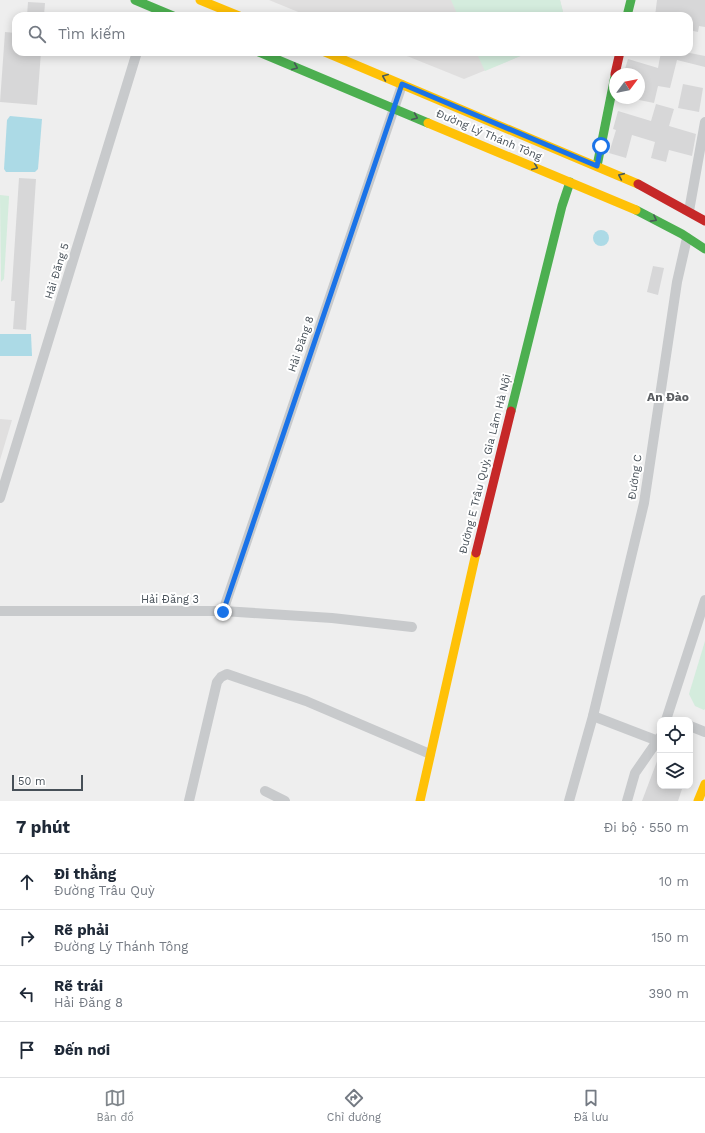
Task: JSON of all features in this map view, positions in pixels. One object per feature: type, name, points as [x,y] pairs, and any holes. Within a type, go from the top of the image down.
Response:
[{"type":"main road","points":[[135,0],[150,12]]},
{"type":"main road","points":[[200,0],[229,12]]},
{"type":"main road","points":[[629,12],[631,0]]},
{"type":"main road","name":"Đường Lý Thánh Tông","points":[[269,56],[637,210],[705,249]]},
{"type":"main road","name":"Đường Lý Thánh Tông","points":[[335,56],[644,186],[705,221]]},
{"type":"main road","points":[[617,68],[619,56]]},
{"type":"main road","points":[[597,166],[609,104]]},
{"type":"main road","name":"Đường E Trâu Quỳ, Gia Lâm Hà Nội","points":[[420,801],[487,506],[562,206],[570,182]]},
{"type":"main road","points":[[698,801],[705,784]]},
{"type":"street","name":"Hải Đăng 5","points":[[0,498],[136,56]]},
{"type":"street","name":"Hải Đăng 8","points":[[223,612],[402,84]]},
{"type":"street","points":[[689,211],[705,122]]},
{"type":"street","name":"Đường C","points":[[569,801],[593,716],[644,503],[677,282],[687,238]]},
{"type":"street","points":[[670,717],[705,600]]},
{"type":"street","name":"Hải Đăng 3","points":[[0,611],[223,612],[332,618],[412,627]]},
{"type":"street","points":[[189,801],[217,682],[221,677],[227,674],[306,700],[430,754]]},
{"type":"street","points":[[593,716],[657,738]]},
{"type":"street","points":[[693,727],[705,732]]},
{"type":"street","points":[[627,801],[634,773],[657,742]]},
{"type":"street","points":[[265,791],[285,801]]},
{"type":"shaded area","points":[[269,0],[560,0],[563,12],[298,12]]},
{"type":"shaded area","points":[[407,56],[520,56],[464,79]]},
{"type":"shaded area","points":[[0,419],[12,420],[0,460]]},
{"type":"green space","points":[[451,0],[560,0],[563,12],[456,12]]},
{"type":"green space","points":[[478,56],[521,56],[485,71]]},
{"type":"green space","points":[[0,195],[9,196],[4,279],[1,282]]},
{"type":"green space","points":[[705,641],[704,710],[695,706],[689,694]]},
{"type":"water","points":[[10,116],[42,119],[38,169],[35,172],[6,172],[4,169],[7,120]]},
{"type":"water","points":[[598,230],[604,230],[609,235],[607,244],[604,246],[598,246],[593,241],[593,235]]},
{"type":"water","points":[[0,334],[31,334],[32,356],[0,356]]},
{"type":"building","points":[[657,0],[705,0],[705,27],[699,26],[698,32],[693,31],[693,12],[656,12]]},
{"type":"building","points":[[28,2],[45,3],[44,12],[27,12]]},
{"type":"building","points":[[5,32],[12,33],[12,56],[41,56],[37,105],[0,102]]},
{"type":"building","points":[[693,54],[705,56],[705,67],[677,60],[670,88],[658,86],[654,103],[645,101],[645,68],[625,68],[628,59],[658,68],[660,56],[693,56]]},
{"type":"building","points":[[683,84],[703,88],[699,112],[678,108]]},
{"type":"building","points":[[656,104],[674,109],[669,126],[696,134],[692,156],[669,150],[666,162],[651,158],[655,142],[632,135],[626,158],[609,153],[616,130],[613,129],[618,111],[651,121]]},
{"type":"building","points":[[19,178],[36,179],[26,330],[13,329],[15,301],[11,301]]},
{"type":"building","points":[[653,266],[664,268],[658,295],[647,292]]},
{"type":"building","points":[[657,761],[657,789],[682,789],[678,801],[642,801]]},
{"type":"traffic: fast","points":[[135,0],[164,12]]},
{"type":"traffic: fast","points":[[628,12],[631,0]]},
{"type":"traffic: fast","points":[[269,56],[428,123]]},
{"type":"traffic: fast","points":[[597,166],[609,104]]},
{"type":"traffic: fast","points":[[511,411],[562,206],[570,182]]},
{"type":"traffic: fast","points":[[636,210],[682,234],[705,249]]},
{"type":"traffic: slow","points":[[200,0],[229,12]]},
{"type":"traffic: slow","points":[[334,56],[638,184]]},
{"type":"traffic: slow","points":[[428,123],[636,210]]},
{"type":"traffic: slow","points":[[420,801],[476,553]]},
{"type":"traffic: slow","points":[[698,801],[705,784]]},
{"type":"traffic: jam","points":[[616,68],[619,56]]},
{"type":"traffic: jam","points":[[638,184],[705,221]]},
{"type":"traffic: jam","points":[[476,553],[511,411]]},
{"type":"district","name":"An Đào","points":[[668,397]]},
{"type":"route","points":[[223,612],[402,84],[597,166],[601,146]]}]
